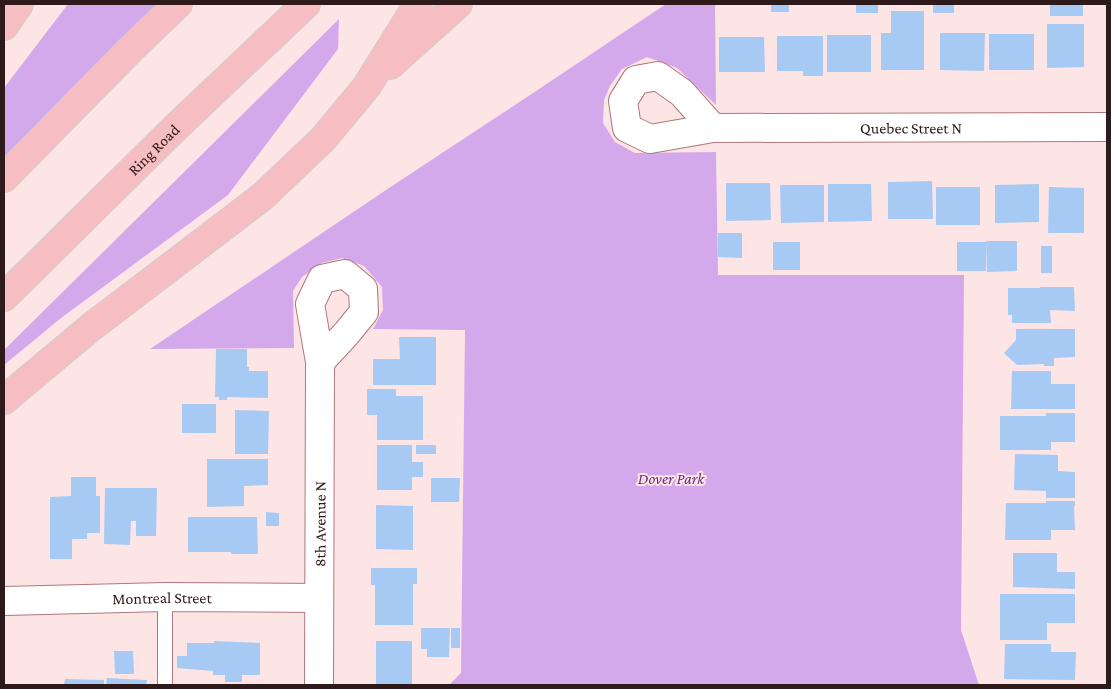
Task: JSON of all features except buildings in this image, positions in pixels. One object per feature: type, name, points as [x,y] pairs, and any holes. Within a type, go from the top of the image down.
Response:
[{"type":"highway","points":[[4,26],[19,4]]},
{"type":"highway","points":[[4,178],[178,4]]},
{"type":"highway","name":"Ring Road","points":[[4,297],[174,128],[306,4]]},
{"type":"highway","points":[[4,400],[90,328],[262,197],[323,139],[367,86],[418,4]]},
{"type":"highway","points":[[367,86],[458,4]]},
{"type":"street","name":"Quebec Street N","points":[[713,128],[1107,127]]},
{"type":"street","name":"8th Avenue N","points":[[319,685],[320,362]]},
{"type":"street","name":"Montreal Street","points":[[4,601],[165,597],[319,598]]},
{"type":"lane","points":[[165,597],[165,685]]},
{"type":"green space","points":[[68,4],[158,4],[4,157],[4,88]]},
{"type":"green space","name":"Dover Park","points":[[666,4],[715,4],[716,105],[677,68],[647,57],[622,69],[610,86],[604,100],[603,123],[615,142],[635,153],[716,152],[718,275],[964,275],[961,630],[979,685],[449,685],[461,673],[465,330],[373,329],[383,310],[382,287],[364,266],[342,258],[322,263],[302,277],[293,291],[294,348],[150,349]]},
{"type":"green space","points":[[339,19],[338,49],[228,195],[61,318],[4,365],[4,350]]}]
